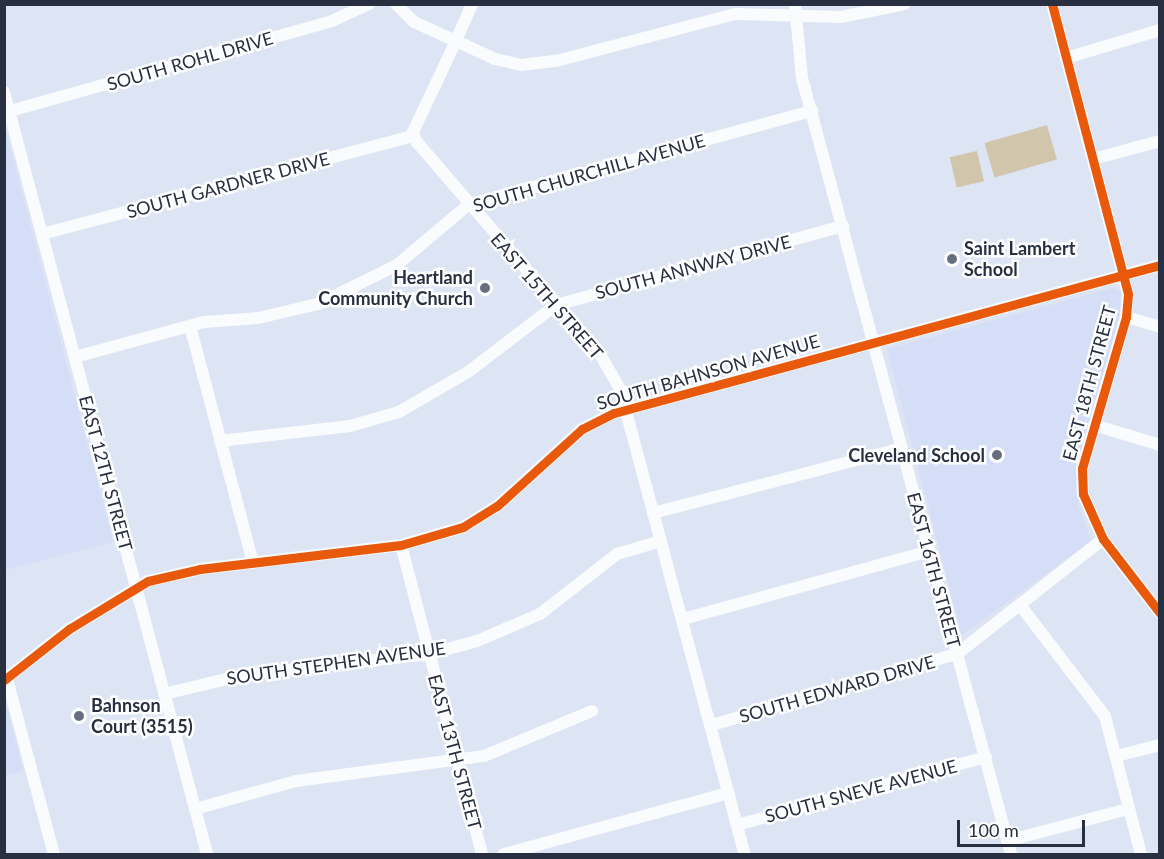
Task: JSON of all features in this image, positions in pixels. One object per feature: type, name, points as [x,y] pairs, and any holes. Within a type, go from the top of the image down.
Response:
[{"type":"street","name":"SOUTH ROHL DRIVE","points":[[10,111],[332,21],[369,4]]},
{"type":"street","points":[[396,4],[414,22],[495,59],[539,64],[735,14],[795,10],[861,15],[905,4]]},
{"type":"street","points":[[414,136],[472,4]]},
{"type":"street","name":"EAST 18TH STREET","points":[[1052,4],[1125,274],[1126,317],[1094,425],[1081,482],[1086,507],[1103,539],[1160,613]]},
{"type":"street","name":"EAST 16TH STREET","points":[[795,10],[798,55],[812,111],[1011,855]]},
{"type":"street","points":[[1066,58],[1160,30]]},
{"type":"street","name":"EAST 12TH STREET","points":[[4,92],[207,855]]},
{"type":"street","name":"SOUTH CHURCHILL AVENUE","points":[[75,357],[190,326],[283,314],[341,296],[397,265],[468,206],[812,111]]},
{"type":"street","name":"EAST 15TH STREET","points":[[414,136],[468,206],[601,356],[620,389],[712,725],[745,855]]},
{"type":"street","name":"SOUTH GARDNER DRIVE","points":[[42,234],[414,136]]},
{"type":"street","points":[[1093,159],[1160,141]]},
{"type":"street","name":"SOUTH ANNWAY DRIVE","points":[[220,441],[350,426],[399,412],[468,372],[556,305],[843,226]]},
{"type":"street","name":"SOUTH BAHNSON AVENUE","points":[[6,679],[69,629],[136,586],[183,572],[401,545],[439,536],[475,521],[523,485],[582,429],[626,410],[1160,265]]},
{"type":"street","points":[[1126,317],[1160,327]]},
{"type":"street","points":[[190,326],[252,563]]},
{"type":"street","points":[[1094,425],[1160,445]]},
{"type":"street","points":[[653,513],[902,448]]},
{"type":"street","name":"SOUTH EDWARD DRIVE","points":[[712,725],[957,654],[1103,539]]},
{"type":"street","name":"SOUTH STEPHEN AVENUE","points":[[164,694],[243,675],[430,654],[501,633],[540,614],[617,554],[661,542]]},
{"type":"street","name":"EAST 13TH STREET","points":[[401,545],[482,855]]},
{"type":"street","points":[[682,619],[930,550]]},
{"type":"street","points":[[1020,605],[1094,699],[1112,734],[1128,809],[1141,855]]},
{"type":"street","points":[[6,679],[54,855]]},
{"type":"street","points":[[195,809],[296,781],[457,762],[509,748],[592,711]]},
{"type":"street","points":[[1116,756],[1160,745]]},
{"type":"street","name":"SOUTH SNEVE AVENUE","points":[[737,825],[986,757]]},
{"type":"street","points":[[504,855],[729,793]]},
{"type":"street","points":[[1007,841],[1128,809]]},
{"type":"shaded area","points":[[1047,125],[1057,160],[994,178],[985,143]]},
{"type":"shaded area","points":[[5,128],[113,542],[4,570]]},
{"type":"shaded area","points":[[977,151],[984,181],[957,188],[950,157]]},
{"type":"shaded area","name":"Cleveland School","points":[[1113,288],[1121,292],[1119,326],[1077,475],[1078,505],[1091,541],[962,635],[887,349]]},
{"type":"shaded area","points":[[5,698],[23,771],[4,776]]},
{"type":"cycle path","points":[[1052,4],[1128,294],[1126,317],[1082,468],[1083,494],[1103,539],[1160,613]]},
{"type":"cycle path","points":[[4,680],[69,629],[148,581],[200,569],[401,545],[463,527],[497,506],[582,429],[614,413],[1160,265]]},
{"type":"place","name":"Saint Lambert School","points":[[952,259]]},
{"type":"place","name":"Heartland Community Church","points":[[485,288]]},
{"type":"place","name":"Cleveland School","points":[[997,455]]},
{"type":"place","name":"Bahnson Court (3515)","points":[[79,716]]}]
